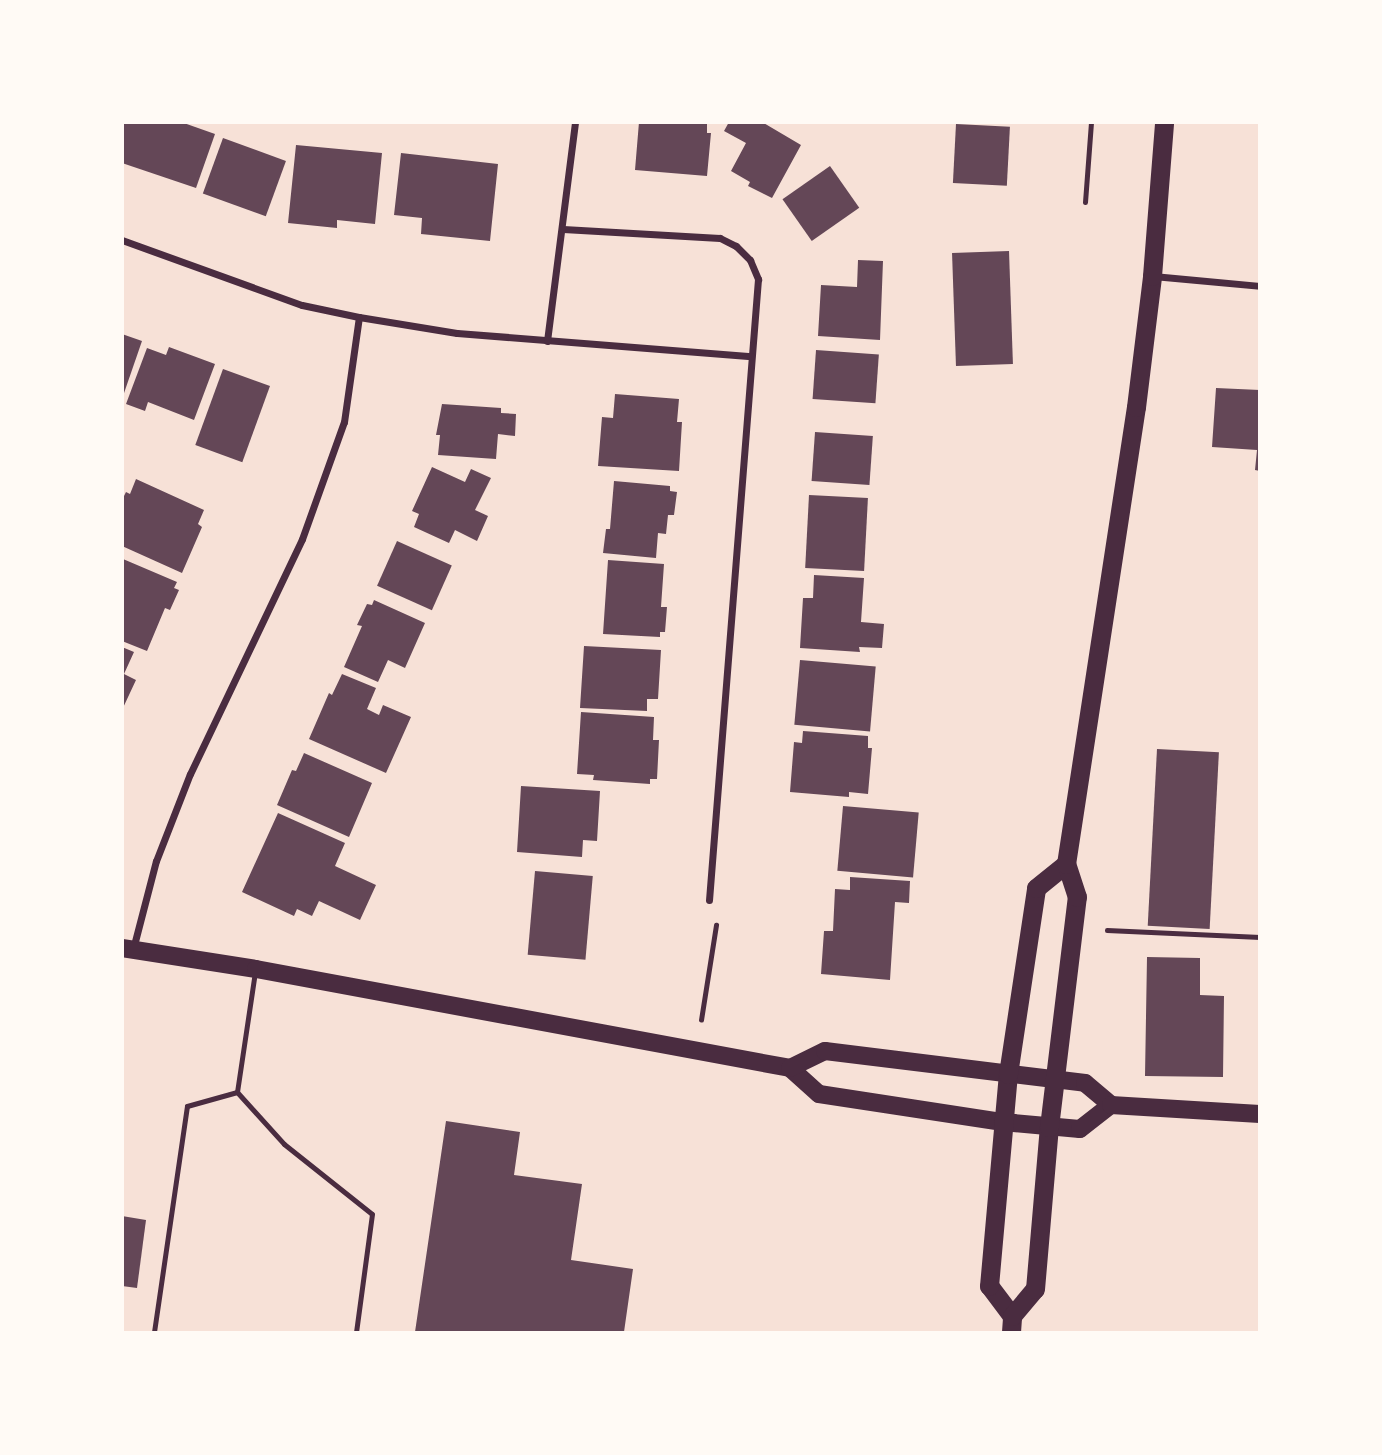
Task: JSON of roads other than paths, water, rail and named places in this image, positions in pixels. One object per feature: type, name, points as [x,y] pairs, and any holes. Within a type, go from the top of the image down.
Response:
[{"type":"highway","points":[[1066,864],[1036,888],[1008,1074],[989,1286],[1012,1324],[1035,1289],[1049,1127],[1077,897],[1066,864],[1118,538],[1152,276],[1164,122]]},
{"type":"main road","points":[[128,949],[256,969],[790,1068],[819,1094],[1003,1122],[1080,1129],[1111,1105]]},
{"type":"main road","points":[[790,1068],[825,1051],[1085,1083],[1111,1105],[1259,1114]]},
{"type":"street","points":[[547,341],[575,122]]},
{"type":"street","points":[[563,229],[720,238],[736,246],[750,260],[758,279],[709,900]]},
{"type":"street","points":[[122,240],[302,305],[359,317],[457,333],[751,356]]},
{"type":"street","points":[[1152,276],[1259,286]]},
{"type":"street","points":[[128,949],[156,861],[190,774],[302,540],[344,422],[359,317]]},
{"type":"lane","points":[[1085,202],[1091,122]]},
{"type":"lane","points":[[237,1092],[256,969]]},
{"type":"lane","points":[[154,1332],[187,1106],[237,1092]]},
{"type":"lane","points":[[237,1092],[284,1144],[372,1214],[356,1332]]}]
